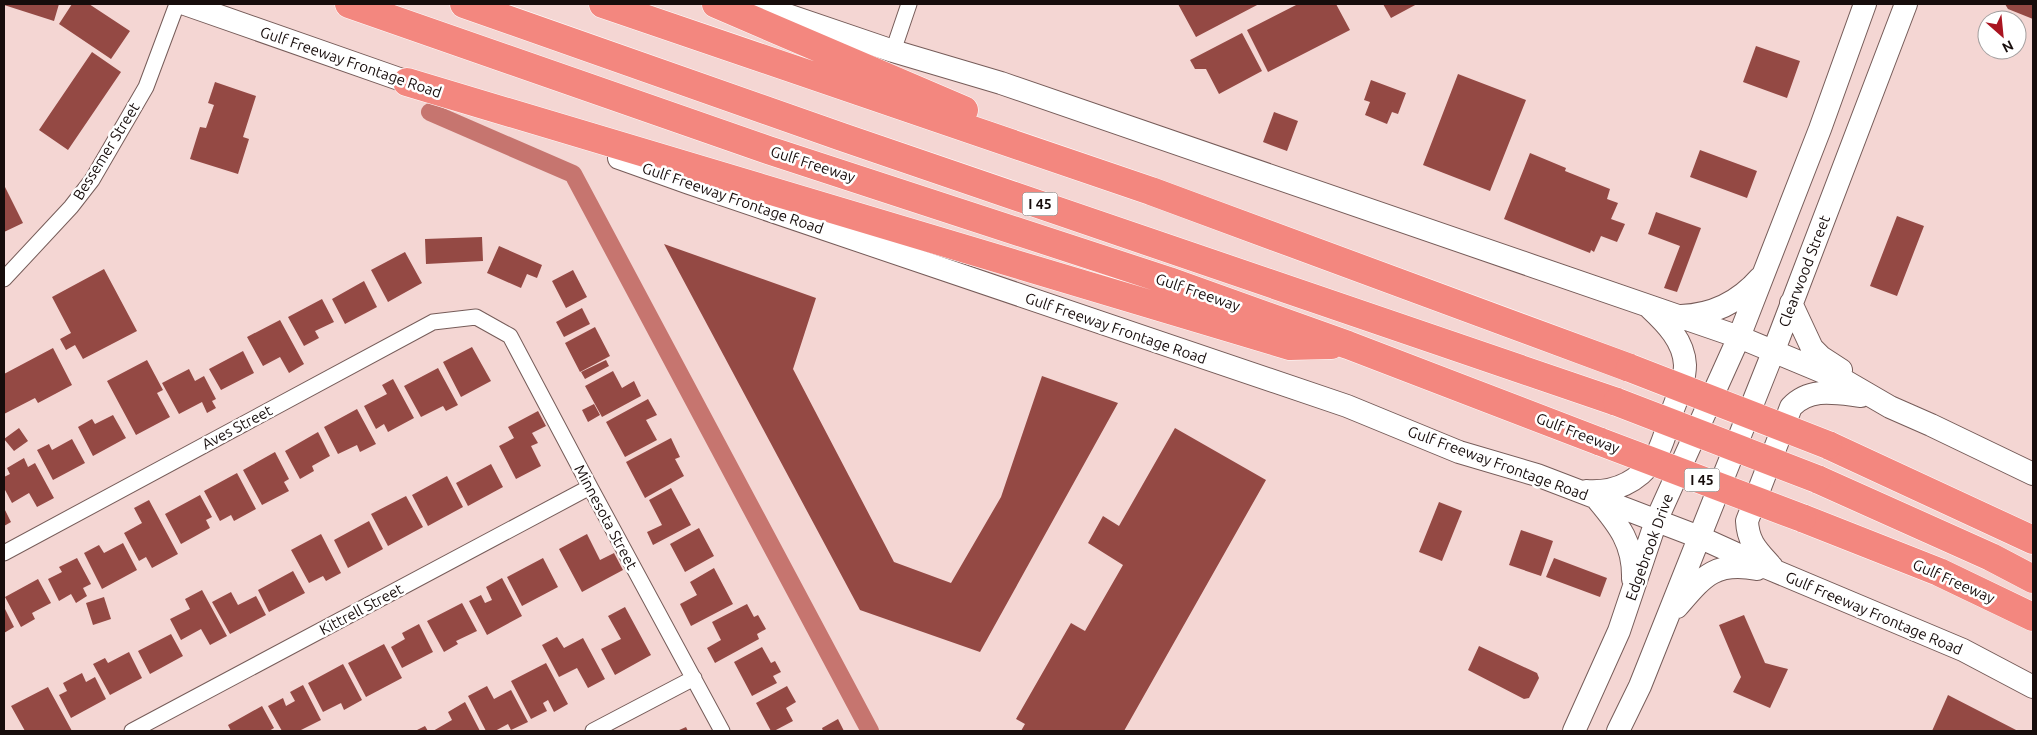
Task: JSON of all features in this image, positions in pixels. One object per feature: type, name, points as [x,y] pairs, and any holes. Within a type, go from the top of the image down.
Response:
[{"type":"highway","name":"Gulf Freeway","points":[[349,4],[768,150],[1169,281],[1348,345],[1939,572],[2033,617]]},
{"type":"highway","name":"I 45","points":[[464,4],[852,140],[1617,402],[1817,479],[1982,553],[2033,579]]},
{"type":"highway","points":[[603,4],[1151,191],[1630,368],[1828,445],[2033,540]]},
{"type":"highway","points":[[716,4],[1151,191]]},
{"type":"highway","points":[[407,82],[1290,346],[1348,345]]},
{"type":"main road","name":"Gulf Freeway Frontage Road","points":[[185,4],[689,183],[1347,406],[1459,452],[1537,475],[1699,537],[1963,650],[2033,687]]},
{"type":"main road","points":[[755,4],[893,51],[1001,83],[1739,337],[1847,382],[1890,407],[2033,474]]},
{"type":"main road","points":[[1739,337],[1824,119],[1865,4]]},
{"type":"main road","name":"Clearwood Street","points":[[1699,537],[1774,350],[1906,4]]},
{"type":"main road","points":[[1840,75],[1874,87]]},
{"type":"main road","points":[[1824,119],[1858,131]]},
{"type":"main road","points":[[1680,316],[1697,315],[1722,308],[1744,294],[1762,276]]},
{"type":"main road","points":[[1791,303],[1812,348],[1872,397]]},
{"type":"main road","points":[[1587,494],[1621,488],[1638,477],[1655,458],[1681,386],[1685,365],[1679,341],[1662,319],[1647,305]]},
{"type":"main road","name":"Edgebrook Drive","points":[[1574,731],[1619,631],[1656,521],[1739,337]]},
{"type":"main road","points":[[1777,572],[1755,548],[1748,534],[1747,521],[1791,407],[1798,400],[1812,393],[1872,397]]},
{"type":"main road","points":[[1587,494],[1614,519],[1628,542],[1633,563],[1632,592]]},
{"type":"main road","points":[[1618,731],[1640,686],[1699,537]]},
{"type":"main road","points":[[1667,619],[1692,590],[1709,574],[1717,570],[1727,566],[1748,567],[1777,572]]},
{"type":"street","name":"Bessemer Street","points":[[4,279],[71,207],[92,180],[146,87],[177,4]]},
{"type":"street","points":[[893,51],[909,4]]},
{"type":"street","name":"Minnesota Street","points":[[476,317],[510,336],[722,731]]},
{"type":"street","name":"Aves Street","points":[[4,553],[433,322],[476,317]]},
{"type":"street","name":"Kittrell Street","points":[[132,731],[590,487]]},
{"type":"street","points":[[592,731],[694,678]]},
{"type":"building","points":[[4,4],[59,4],[54,21]]},
{"type":"building","points":[[72,4],[89,4],[130,31],[111,59],[59,24]]},
{"type":"building","points":[[1178,4],[1259,4],[1196,37]]},
{"type":"building","points":[[1298,4],[1336,4],[1350,30],[1268,72],[1247,30]]},
{"type":"building","points":[[1383,4],[1417,4],[1391,18]]},
{"type":"building","points":[[2005,4],[2033,4],[2033,19],[2027,17],[2027,10],[2008,9]]},
{"type":"building","points":[[1242,33],[1262,71],[1219,94],[1206,69],[1195,69],[1190,60]]},
{"type":"building","points":[[1756,46],[1800,61],[1787,98],[1743,82]]},
{"type":"building","points":[[92,52],[121,72],[68,150],[39,130]]},
{"type":"building","points":[[1458,74],[1526,100],[1490,191],[1423,165]]},
{"type":"building","points":[[1371,80],[1406,93],[1398,114],[1392,112],[1387,124],[1365,115],[1370,102],[1364,100]]},
{"type":"building","points":[[215,82],[256,96],[243,137],[249,139],[238,174],[190,159],[200,127],[206,128],[214,105],[208,103]]},
{"type":"building","points":[[1274,112],[1298,121],[1287,151],[1263,142]]},
{"type":"building","points":[[1700,150],[1757,171],[1747,198],[1690,177]]},
{"type":"building","points":[[1530,153],[1566,168],[1565,171],[1610,189],[1607,199],[1618,203],[1611,219],[1625,224],[1617,242],[1601,236],[1594,252],[1591,250],[1590,253],[1504,219]]},
{"type":"building","points":[[4,185],[23,223],[4,232]]},
{"type":"building","points":[[1656,212],[1701,228],[1677,292],[1664,288],[1680,246],[1648,234]]},
{"type":"building","points":[[1897,216],[1924,226],[1897,296],[1870,286]]},
{"type":"building","points":[[482,237],[483,261],[426,264],[425,239]]},
{"type":"building","points":[[664,244],[816,298],[793,369],[894,562],[951,583],[1001,497],[1042,376],[1118,403],[980,652],[860,610]]},
{"type":"building","points":[[499,246],[542,265],[537,278],[527,274],[521,288],[487,273]]},
{"type":"building","points":[[405,252],[422,283],[388,302],[371,270]]},
{"type":"building","points":[[104,269],[137,331],[83,359],[75,345],[66,350],[60,339],[71,333],[52,297]]},
{"type":"building","points":[[573,270],[587,297],[566,308],[552,281]]},
{"type":"building","points":[[364,281],[377,307],[345,324],[332,299]]},
{"type":"building","points":[[322,299],[334,322],[315,331],[319,338],[304,346],[288,317]]},
{"type":"building","points":[[582,308],[590,324],[564,337],[556,322]]},
{"type":"building","points":[[280,320],[304,364],[289,373],[280,357],[263,366],[247,337]]},
{"type":"building","points":[[595,327],[610,356],[580,372],[565,343]]},
{"type":"building","points":[[472,347],[491,381],[461,397],[443,362]]},
{"type":"building","points":[[53,348],[72,385],[38,403],[35,398],[4,414],[4,374]]},
{"type":"building","points":[[243,351],[254,373],[221,390],[209,369]]},
{"type":"building","points":[[147,360],[163,390],[157,393],[170,417],[136,435],[107,381]]},
{"type":"building","points":[[606,360],[609,366],[585,379],[581,372]]},
{"type":"building","points":[[438,368],[458,405],[446,411],[443,406],[421,417],[404,386]]},
{"type":"building","points":[[189,369],[195,381],[204,376],[216,399],[212,401],[216,408],[207,413],[202,402],[179,414],[162,383]]},
{"type":"building","points":[[613,371],[622,388],[634,381],[641,396],[602,417],[585,386]]},
{"type":"building","points":[[393,379],[414,418],[388,432],[384,424],[376,429],[364,406],[387,394],[382,385]]},
{"type":"building","points":[[648,399],[657,415],[646,420],[657,440],[625,457],[606,422]]},
{"type":"building","points":[[594,404],[600,415],[588,422],[582,410]]},
{"type":"building","points":[[357,409],[376,444],[360,452],[357,445],[338,454],[324,427]]},
{"type":"building","points":[[538,411],[546,426],[532,433],[538,443],[531,446],[541,466],[516,479],[499,446],[514,438],[508,427]]},
{"type":"building","points":[[113,415],[126,438],[93,456],[78,427],[92,419],[95,424]]},
{"type":"building","points":[[19,428],[28,441],[14,451],[4,439]]},
{"type":"building","points":[[1175,428],[1266,480],[1124,731],[1021,731],[1025,724],[1016,719],[1071,623],[1085,631],[1123,565],[1088,543],[1103,516],[1119,526]]},
{"type":"building","points":[[318,432],[330,456],[312,466],[314,471],[300,479],[285,451]]},
{"type":"building","points":[[671,438],[680,457],[675,459],[684,476],[645,498],[626,462]]},
{"type":"building","points":[[72,439],[85,463],[53,480],[37,450],[49,444],[52,450]]},
{"type":"building","points":[[275,452],[289,479],[284,482],[289,491],[262,505],[243,470]]},
{"type":"building","points":[[24,458],[28,467],[35,463],[54,498],[37,507],[29,493],[12,503],[4,488],[4,477],[10,474],[7,468]]},
{"type":"building","points":[[491,464],[503,487],[468,506],[456,483]]},
{"type":"building","points":[[237,473],[256,509],[234,521],[231,515],[220,521],[204,491]]},
{"type":"building","points":[[447,476],[463,507],[428,526],[412,495]]},
{"type":"building","points":[[671,488],[691,525],[653,545],[647,532],[662,525],[649,500]]},
{"type":"building","points":[[200,495],[212,517],[206,520],[210,528],[181,544],[165,514]]},
{"type":"building","points":[[406,496],[423,527],[388,546],[371,514]]},
{"type":"building","points":[[149,500],[178,554],[152,568],[146,557],[139,561],[124,533],[142,523],[134,508]]},
{"type":"building","points":[[1439,502],[1462,511],[1442,561],[1419,552]]},
{"type":"building","points":[[4,508],[11,522],[4,526]]},
{"type":"building","points":[[369,521],[383,549],[348,568],[334,540]]},
{"type":"building","points":[[699,528],[714,556],[685,572],[670,544]]},
{"type":"building","points":[[1521,530],[1553,541],[1541,576],[1509,565]]},
{"type":"building","points":[[321,534],[341,573],[326,581],[323,576],[309,583],[291,550]]},
{"type":"building","points":[[587,534],[600,560],[614,553],[623,570],[582,592],[559,549]]},
{"type":"building","points":[[123,543],[137,570],[102,589],[84,553],[99,545],[104,553]]},
{"type":"building","points":[[77,558],[91,584],[83,588],[87,596],[76,603],[71,594],[59,601],[48,579],[62,572],[59,567]]},
{"type":"building","points":[[543,558],[558,587],[522,606],[507,577]]},
{"type":"building","points":[[1554,558],[1607,578],[1600,597],[1546,577]]},
{"type":"building","points":[[714,568],[733,604],[691,626],[680,604],[697,595],[690,582]]},
{"type":"building","points":[[293,571],[305,593],[269,612],[258,590]]},
{"type":"building","points":[[502,578],[522,616],[487,635],[469,601],[481,595],[485,603],[492,600],[486,587]]},
{"type":"building","points":[[38,579],[51,603],[32,613],[35,619],[21,627],[5,597]]},
{"type":"building","points":[[202,590],[227,636],[210,645],[201,629],[181,640],[170,619],[190,609],[185,599]]},
{"type":"building","points":[[231,592],[238,605],[256,596],[266,615],[230,634],[212,602]]},
{"type":"building","points":[[104,597],[111,619],[93,625],[86,603]]},
{"type":"building","points":[[462,603],[477,631],[456,641],[458,644],[444,652],[427,621]]},
{"type":"building","points":[[747,604],[754,617],[758,615],[766,629],[757,634],[759,639],[715,663],[707,648],[721,640],[712,622]]},
{"type":"building","points":[[4,607],[14,627],[4,633]]},
{"type":"building","points":[[625,607],[651,655],[615,675],[601,649],[621,639],[608,616]]},
{"type":"building","points":[[1744,615],[1765,663],[1788,669],[1770,708],[1733,692],[1741,677],[1719,625]]},
{"type":"building","points":[[419,624],[433,652],[402,668],[391,647],[405,639],[402,633]]},
{"type":"building","points":[[171,634],[183,656],[150,674],[138,651]]},
{"type":"building","points":[[557,637],[564,648],[583,638],[605,679],[588,688],[577,668],[559,677],[542,645]]},
{"type":"building","points":[[384,644],[402,678],[366,697],[348,663]]},
{"type":"building","points":[[1479,646],[1537,673],[1539,678],[1529,698],[1524,699],[1468,670]]},
{"type":"building","points":[[762,647],[771,663],[775,661],[781,672],[773,676],[777,683],[752,696],[734,662]]},
{"type":"building","points":[[129,652],[142,678],[110,695],[93,664],[105,658],[108,663]]},
{"type":"building","points":[[546,663],[568,704],[554,712],[548,700],[543,703],[547,711],[531,719],[511,681]]},
{"type":"building","points":[[343,664],[362,700],[344,710],[341,703],[323,712],[308,683]]},
{"type":"building","points":[[82,673],[86,682],[95,677],[106,699],[71,718],[59,695],[67,691],[63,683]]},
{"type":"building","points":[[303,685],[321,720],[299,731],[282,731],[268,706],[283,698],[286,706],[295,701],[290,692]]},
{"type":"building","points":[[487,686],[494,699],[511,690],[528,722],[511,730],[508,724],[495,731],[486,731],[468,696]]},
{"type":"building","points":[[787,686],[796,702],[786,708],[793,721],[771,731],[756,703]]},
{"type":"building","points":[[48,687],[72,731],[25,731],[11,706]]},
{"type":"building","points":[[1948,695],[2018,731],[1932,731]]},
{"type":"building","points":[[465,702],[480,731],[433,731],[452,720],[448,712]]},
{"type":"building","points":[[262,706],[274,728],[269,731],[231,731],[228,725]]},
{"type":"building","points":[[838,719],[844,731],[823,731],[822,728]]},
{"type":"building","points":[[425,726],[428,731],[415,731]]},
{"type":"building","points":[[686,727],[688,731],[677,731]]},
{"type":"waterway","points":[[430,112],[573,174],[870,731]]}]
